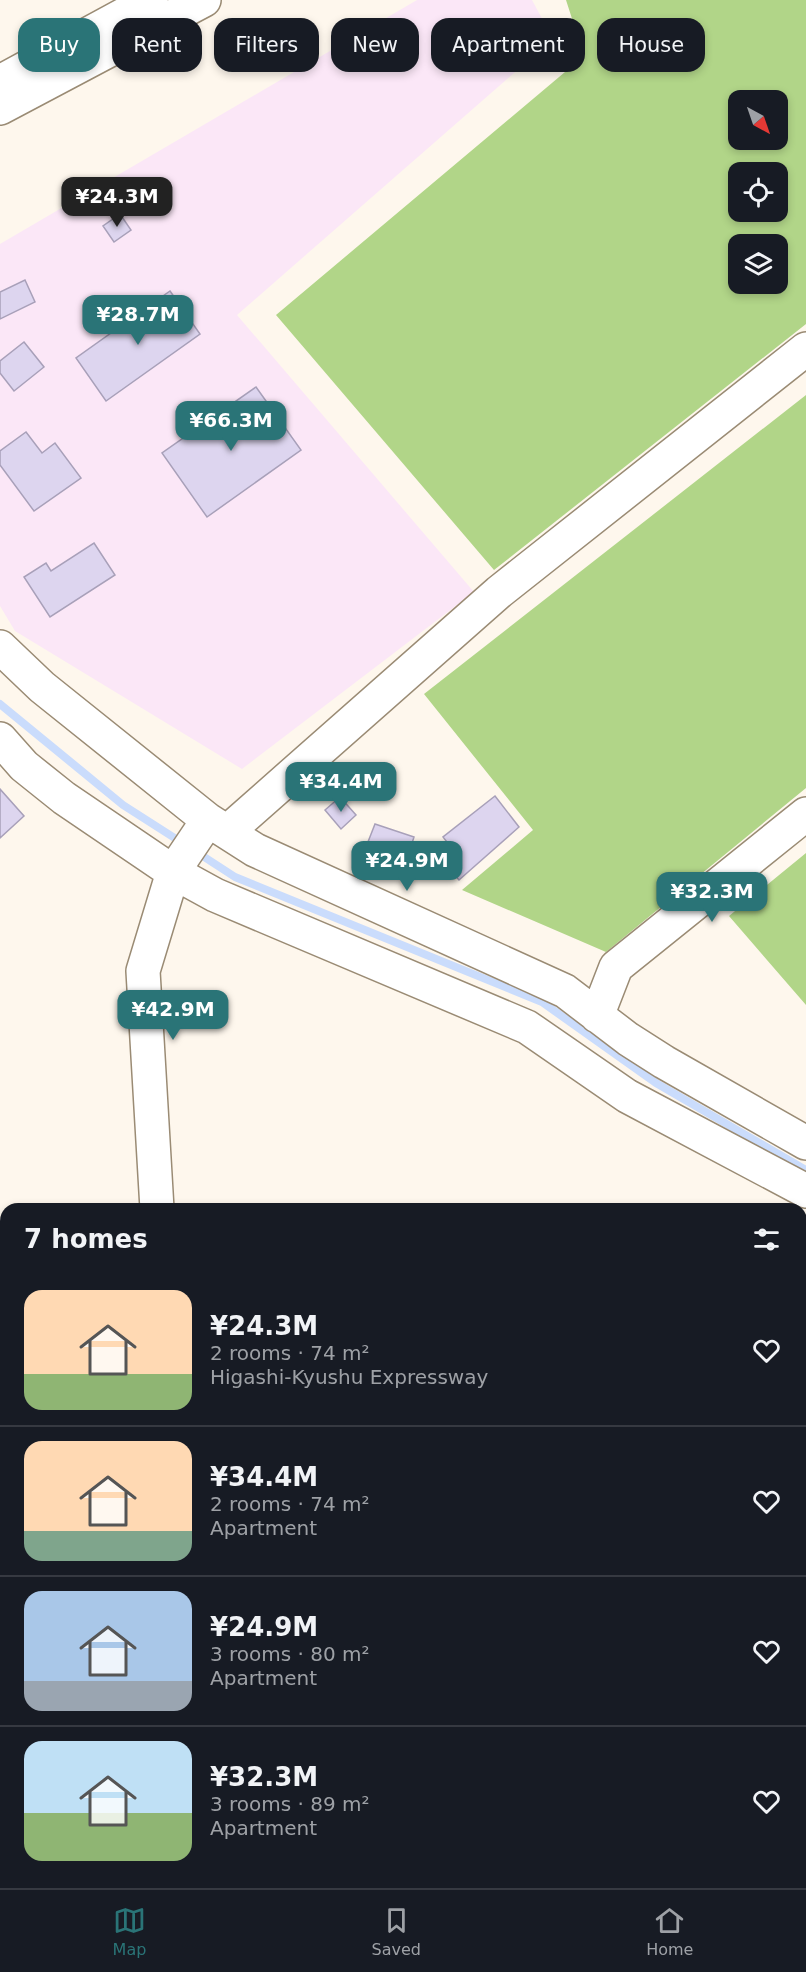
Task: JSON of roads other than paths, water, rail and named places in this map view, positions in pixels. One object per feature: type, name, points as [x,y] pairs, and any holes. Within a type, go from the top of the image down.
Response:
[{"type":"main road","points":[[0,82],[152,0]]},
{"type":"main road","points":[[100,55],[204,0]]},
{"type":"main road","points":[[0,108],[68,72]]},
{"type":"main road","points":[[0,115],[69,72]]},
{"type":"main road","points":[[157,1203],[143,971],[173,872],[218,826],[499,592],[806,349]]},
{"type":"main road","points":[[0,647],[42,687],[218,826],[255,850],[565,991],[664,1062],[806,1143]]},
{"type":"main road","points":[[0,739],[24,766],[63,798],[173,872],[215,895],[528,1027],[627,1096],[806,1191]]},
{"type":"main road","points":[[597,1016],[616,967],[806,814]]},
{"type":"waterway","points":[[0,704],[123,805],[184,844]]},
{"type":"waterway","points":[[195,851],[235,877],[542,1002],[656,1083],[806,1170]]}]
